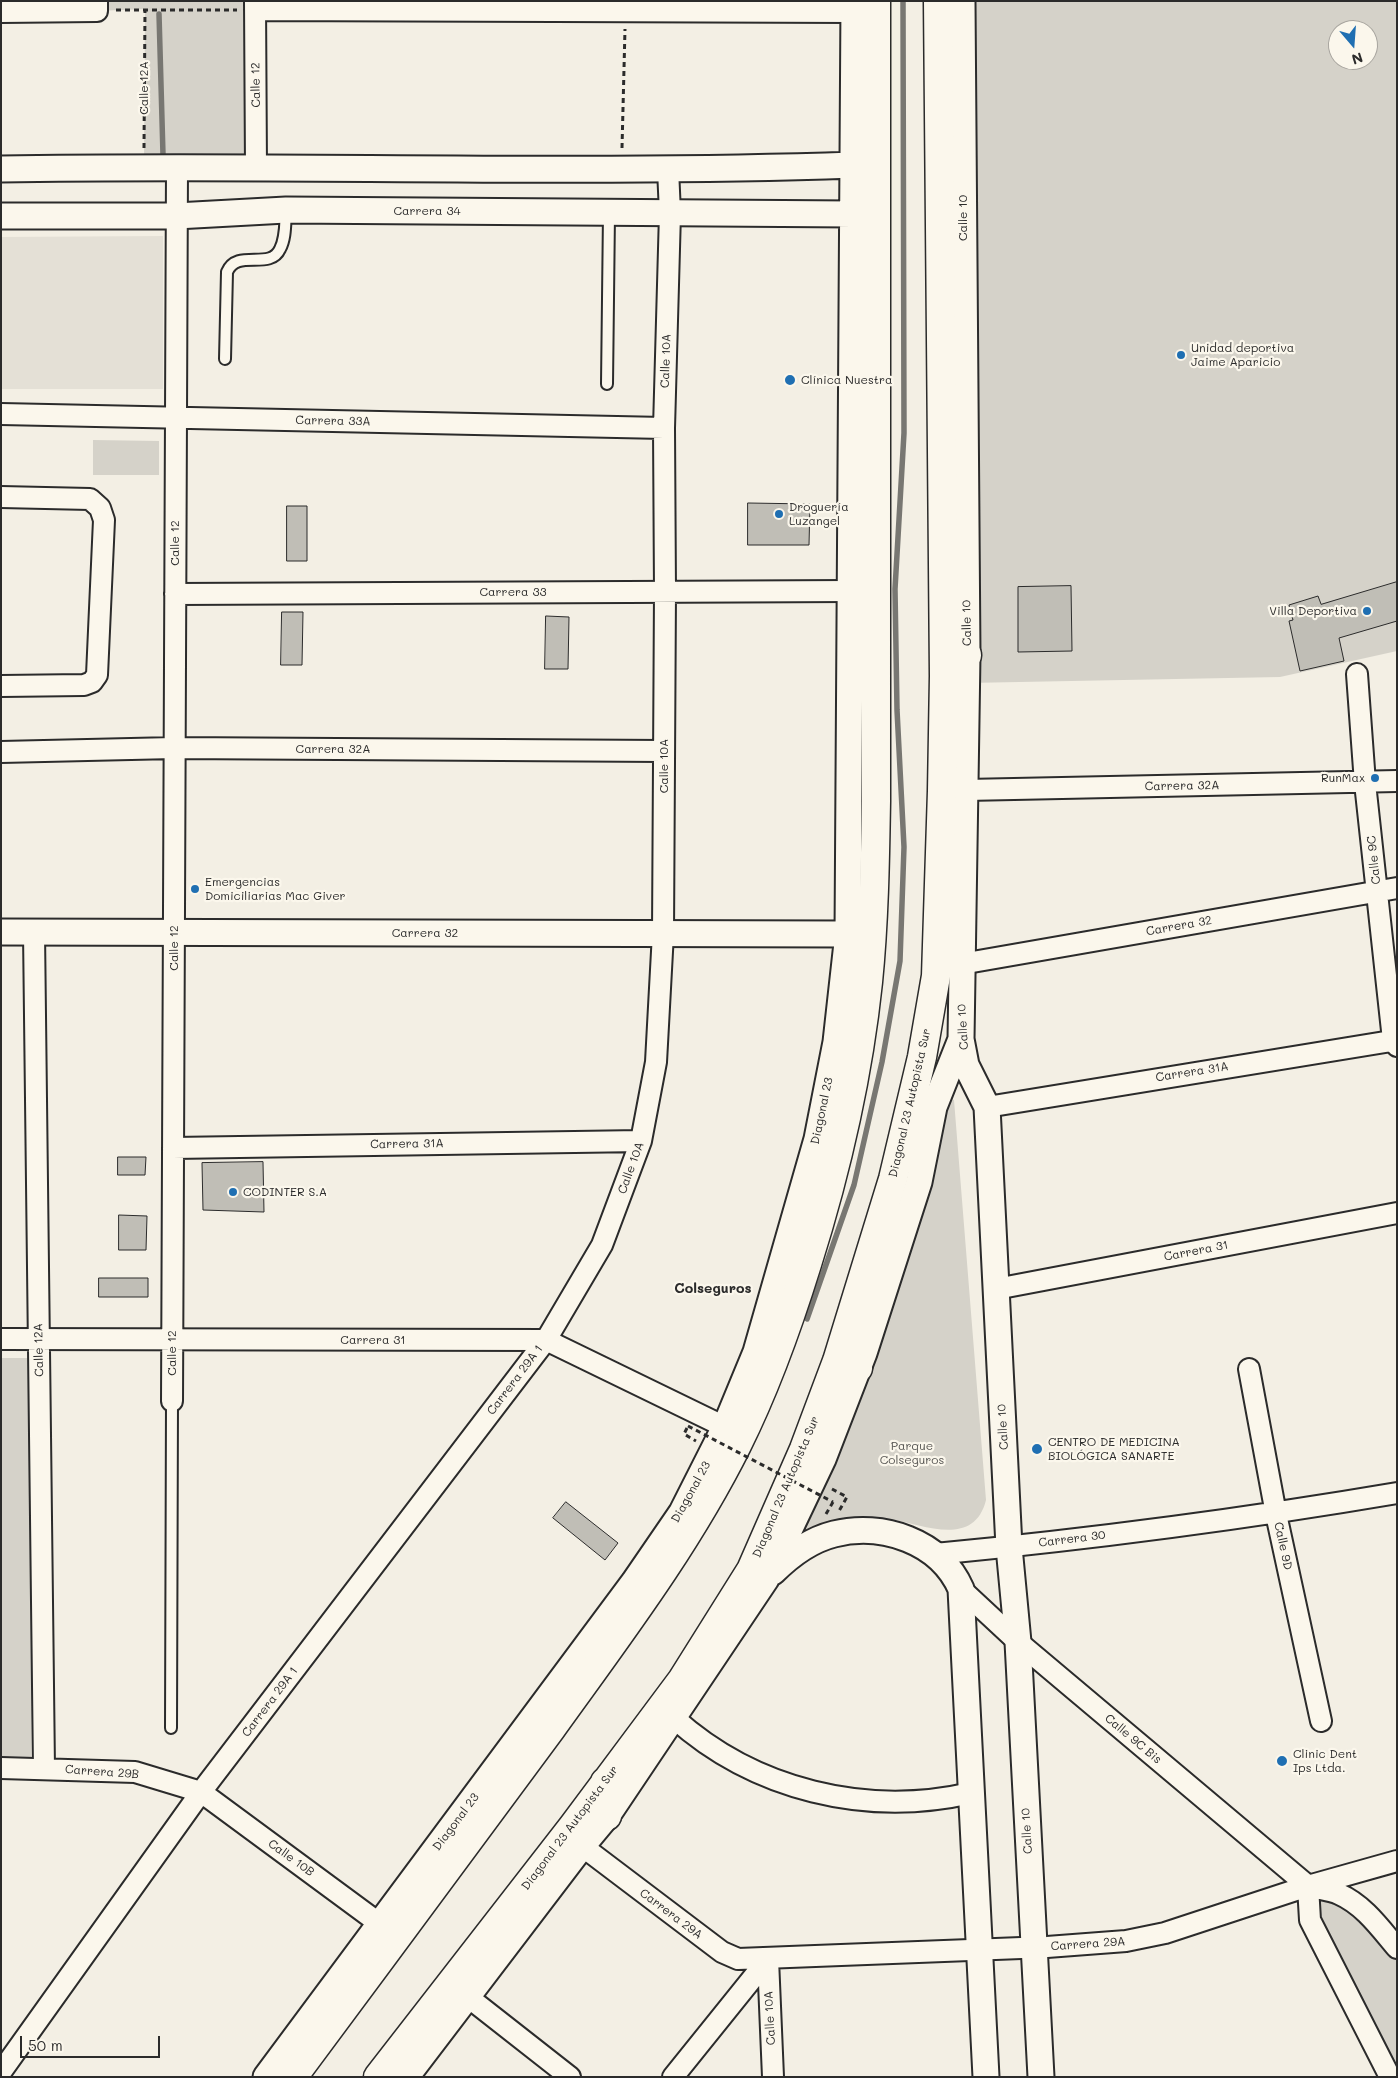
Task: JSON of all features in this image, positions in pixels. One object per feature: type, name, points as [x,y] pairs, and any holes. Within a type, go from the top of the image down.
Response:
[{"type":"main road","name":"Calle 10","points":[[938,1],[943,631],[944,676],[954,791]]},
{"type":"main road","points":[[293,2077],[450,1868],[651,1591],[701,1513],[738,1443],[764,1383],[792,1310],[838,1156],[855,1069],[868,983],[874,894],[876,802],[861,5]]},
{"type":"main road","points":[[943,631],[967,652],[944,676]]},
{"type":"main road","name":"Diagonal 23 Autopista Sur","points":[[378,2077],[577,1836],[605,1782],[682,1680],[751,1570],[804,1449],[847,1364],[922,1057],[936,976],[954,791]]},
{"type":"main road","points":[[577,1836],[607,1816],[605,1782]]},
{"type":"street","name":"Calle 10","points":[[962,1],[967,652],[954,791],[961,964],[961,1039],[966,1065],[987,1107],[1009,1547],[1018,1642],[1041,2077]]},
{"type":"street","points":[[255,6],[625,12],[861,5],[853,165],[851,591]]},
{"type":"street","points":[[1,12],[97,6]]},
{"type":"street","name":"Calle 12","points":[[255,6],[256,169]]},
{"type":"street","points":[[1,169],[144,166],[256,169],[622,171],[853,165]]},
{"type":"street","name":"Calle 12","points":[[172,1401],[176,168]]},
{"type":"street","name":"Calle 10A","points":[[546,1340],[602,1246],[641,1141],[656,1062],[663,934],[666,592],[664,428],[670,213],[668,169]]},
{"type":"street","name":"Carrera 34","points":[[1,216],[176,216],[286,210],[853,214]]},
{"type":"street","name":"Carrera 33A","points":[[1,414],[664,428]]},
{"type":"street","points":[[1,497],[90,499],[100,508],[104,520],[96,675],[92,682],[84,684],[1,686]]},
{"type":"street","name":"Carrera 33","points":[[175,594],[851,591]]},
{"type":"street","name":"Diagonal 23","points":[[266,2077],[639,1575],[682,1512],[725,1427],[756,1352],[817,1139],[836,1042],[848,934],[851,591]]},
{"type":"street","name":"Calle 9C","points":[[1357,674],[1366,783],[1387,890],[1396,1042]]},
{"type":"street","name":"Carrera 32A","points":[[1,752],[174,748],[664,750]]},
{"type":"street","name":"Carrera 32A","points":[[954,791],[1397,782]]},
{"type":"street","name":"Carrera 32","points":[[961,964],[1387,890]]},
{"type":"street","name":"Carrera 32","points":[[1,932],[848,934]]},
{"type":"street","name":"Calle 12A","points":[[34,932],[44,1768]]},
{"type":"street","points":[[607,1816],[766,1579],[823,1459],[847,1364],[919,1182],[934,1106],[961,1039]]},
{"type":"street","name":"Carrera 31A","points":[[987,1107],[1396,1042]]},
{"type":"street","name":"Carrera 31A","points":[[173,1148],[641,1141]]},
{"type":"street","name":"Carrera 31","points":[[996,1289],[1397,1213]]},
{"type":"street","name":"Carrera 31","points":[[1,1339],[546,1340],[725,1427]]},
{"type":"street","name":"Carrera 29A 1","points":[[4,2059],[201,1792],[546,1340]]},
{"type":"street","name":"Calle 9D","points":[[1249,1369],[1276,1514],[1321,1721]]},
{"type":"street","name":"Carrera 30","points":[[936,1554],[1009,1547],[1276,1514],[1397,1493]]},
{"type":"street","points":[[766,1579],[787,1557],[814,1541],[834,1534],[855,1531],[876,1531],[898,1535],[917,1543],[936,1554],[956,1577],[961,1589],[986,2077]]},
{"type":"street","name":"Calle 9C Bis","points":[[961,1589],[1018,1642],[1308,1886],[1338,1894],[1356,1904],[1397,1948]]},
{"type":"street","points":[[674,1718],[724,1756],[767,1777],[813,1793],[860,1801],[909,1802],[971,1793]]},
{"type":"street","name":"Carrera 29B","points":[[1,1768],[135,1772],[201,1792]]},
{"type":"street","name":"Calle 10B","points":[[201,1792],[380,1924]]},
{"type":"street","points":[[406,2077],[468,1997],[577,1836]]},
{"type":"street","name":"Carrera 29A","points":[[577,1836],[722,1952],[738,1959],[980,1950],[1126,1942],[1165,1933],[1308,1886],[1397,1861]]},
{"type":"street","points":[[1308,1886],[1310,1920],[1390,2077]]},
{"type":"street","points":[[673,2077],[768,1959]]},
{"type":"street","name":"Calle 10A","points":[[768,1959],[773,2077]]},
{"type":"street","points":[[468,1997],[570,2077]]},
{"type":"lane","points":[[225,359],[227,272],[236,261],[268,259],[280,251],[284,235],[286,210]]},
{"type":"lane","points":[[607,384],[610,213]]},
{"type":"lane","name":"Calle 12","points":[[171,1728],[172,1401]]},
{"type":"path","points":[[97,6],[145,9],[255,6]]},
{"type":"path","name":"Calle 12A","points":[[144,166],[145,9]]},
{"type":"path","points":[[622,171],[625,12]]},
{"type":"path","points":[[699,1442],[684,1434],[688,1426],[833,1502]]},
{"type":"shaded area","points":[[163,236],[163,389],[1,389],[1,237]]},
{"type":"green space","points":[[97,1],[255,1],[256,169],[144,166],[145,9],[97,11]]},
{"type":"green space","name":"Unidad deportiva Jaime Aparicio","points":[[962,1],[1397,1],[1397,651],[1280,677],[967,683]]},
{"type":"green space","points":[[93,440],[159,441],[159,475],[93,475]]},
{"type":"green space","name":"Parque Colseguros","points":[[948,1098],[954,1100],[986,1500],[980,1515],[971,1524],[959,1529],[946,1530],[890,1519],[872,1518],[842,1522],[803,1536],[800,1532]]},
{"type":"green space","points":[[1,1358],[36,1358],[31,1758],[1,1757]]},
{"type":"green space","points":[[1308,1886],[1338,1894],[1397,1948],[1397,2077],[1310,1920]]},
{"type":"building","points":[[748,503],[810,504],[809,545],[748,545]]},
{"type":"building","points":[[287,506],[307,506],[307,561],[287,561]]},
{"type":"building","points":[[1397,582],[1397,621],[1339,638],[1344,661],[1300,671],[1289,621],[1293,620],[1289,605],[1318,596],[1321,604]]},
{"type":"building","points":[[1071,586],[1072,651],[1018,652],[1018,587]]},
{"type":"building","points":[[282,612],[303,612],[302,665],[281,665]]},
{"type":"building","points":[[546,616],[569,617],[568,669],[545,669]]},
{"type":"building","points":[[118,1157],[146,1157],[145,1175],[118,1175]]},
{"type":"building","name":"CODINTER S.A","points":[[263,1162],[264,1212],[203,1210],[202,1163]]},
{"type":"building","points":[[119,1215],[147,1216],[146,1250],[119,1250]]},
{"type":"building","points":[[99,1278],[148,1278],[148,1297],[99,1297]]},
{"type":"building","points":[[566,1502],[618,1543],[605,1560],[553,1518]]},
{"type":"waterway","points":[[807,1319],[854,1185],[882,1062],[900,961],[904,847],[897,710],[895,589],[904,433],[903,1]]},
{"type":"waterway","points":[[159,14],[163,155]]},
{"type":"place","name":"Unidad deportiva Jaime Aparicio","points":[[1181,355]]},
{"type":"place","name":"Clínica Nuestra","points":[[790,380]]},
{"type":"place","name":"Droguería Luzangel","points":[[779,514]]},
{"type":"place","name":"Villa Deportiva","points":[[1367,611]]},
{"type":"place","name":"RunMax","points":[[1375,778]]},
{"type":"place","name":"Emergencias Domiciliarias Mac Giver","points":[[195,889]]},
{"type":"place","name":"CODINTER S.A","points":[[233,1192]]},
{"type":"place","name":"CENTRO DE MEDICINA BIOLÓGICA SANARTE","points":[[1037,1449]]},
{"type":"place","name":"Clinic Dent Ips Ltda.","points":[[1282,1761]]},
{"type":"district","name":"Colseguros","points":[[713,1289]]}]
